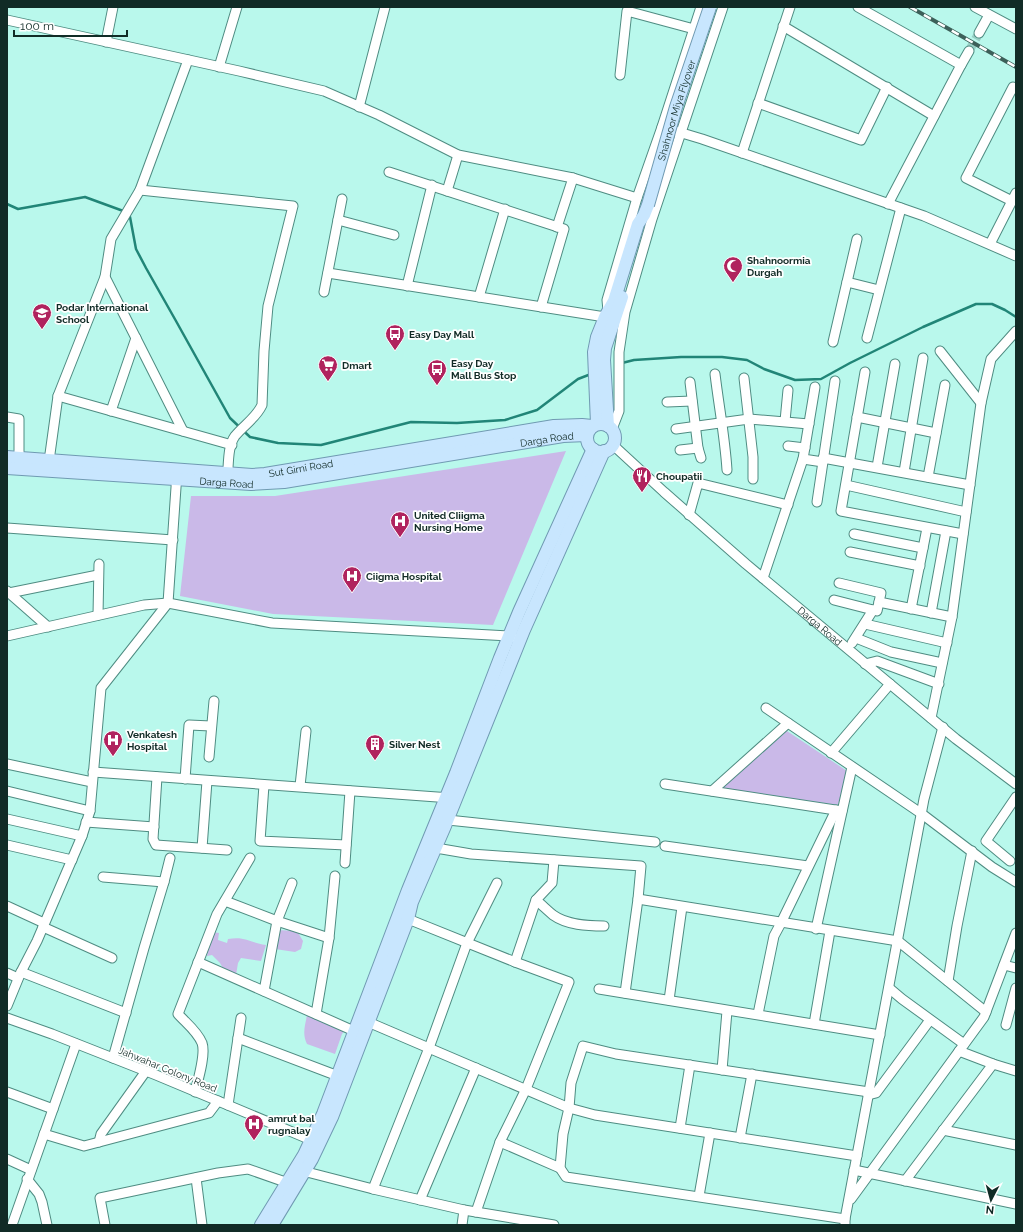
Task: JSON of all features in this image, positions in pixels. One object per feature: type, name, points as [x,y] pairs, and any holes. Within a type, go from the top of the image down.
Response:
[{"type":"main road","name":"Shahnoor Miya Flyover","points":[[599,428],[594,352],[597,338],[609,310],[638,224],[644,215],[676,107],[710,7]]},
{"type":"main road","name":"Shahnoor Miya Flyover","points":[[599,428],[608,408],[604,360],[605,348],[645,223],[644,215]]},
{"type":"main road","points":[[315,1142],[354,1031],[408,890],[451,798],[515,638],[603,448],[615,440],[614,434],[599,428],[587,441],[589,446],[603,448]]},
{"type":"main road","name":"Darga Road","points":[[7,468],[177,474],[227,478],[251,484],[284,482],[562,436],[599,428]]},
{"type":"main road","points":[[13,458],[177,474]]},
{"type":"main road","points":[[261,1225],[291,1184],[315,1142],[332,1117],[408,919],[412,902],[448,820],[451,798]]},
{"type":"main road","points":[[272,1225],[291,1184]]},
{"type":"street","points":[[106,42],[113,7]]},
{"type":"street","points":[[219,66],[237,7]]},
{"type":"street","points":[[359,107],[385,7]]},
{"type":"street","points":[[328,273],[541,307],[609,310],[606,300],[637,198],[701,7]]},
{"type":"street","points":[[599,428],[619,411],[619,352],[625,312],[652,219],[723,7]]},
{"type":"street","points":[[742,153],[790,7]]},
{"type":"street","points":[[858,7],[961,66]]},
{"type":"street","points":[[975,7],[1016,29]]},
{"type":"street","points":[[620,75],[627,11],[638,11],[694,29]]},
{"type":"street","points":[[979,33],[989,15]]},
{"type":"street","points":[[7,20],[219,66],[324,91],[458,155],[573,178],[637,198]]},
{"type":"street","points":[[784,26],[934,116]]},
{"type":"street","points":[[888,204],[969,51]]},
{"type":"street","points":[[49,461],[58,396],[105,277],[111,239],[140,190],[188,60]]},
{"type":"street","points":[[758,103],[861,140],[887,87]]},
{"type":"street","points":[[990,244],[1014,197],[966,178],[1013,87],[1016,89]]},
{"type":"street","points":[[662,127],[924,216],[1016,256]]},
{"type":"street","points":[[447,190],[458,155]]},
{"type":"street","points":[[389,172],[564,229],[541,307]]},
{"type":"street","points":[[557,226],[573,178]]},
{"type":"street","points":[[407,286],[432,185]]},
{"type":"street","points":[[140,190],[293,206],[268,306],[264,351],[262,405],[258,413],[233,441],[230,450],[227,478]]},
{"type":"street","points":[[324,292],[342,198]]},
{"type":"street","points":[[867,338],[901,208]]},
{"type":"street","points":[[478,297],[505,209]]},
{"type":"street","points":[[338,220],[394,235]]},
{"type":"street","points":[[833,342],[857,239]]},
{"type":"street","points":[[105,277],[184,431]]},
{"type":"street","points":[[847,282],[879,290]]},
{"type":"street","points":[[931,718],[952,617],[981,403],[991,359],[1016,332]]},
{"type":"street","points":[[111,411],[136,338]]},
{"type":"street","points":[[940,351],[981,403]]},
{"type":"street","points":[[904,472],[923,358]]},
{"type":"street","points":[[877,467],[895,364]]},
{"type":"street","points":[[865,372],[841,511],[963,534]]},
{"type":"street","points":[[715,374],[724,437],[726,470]]},
{"type":"street","points":[[744,378],[753,457],[753,479]]},
{"type":"street","points":[[817,502],[835,381]]},
{"type":"street","points":[[690,382],[698,448],[701,458]]},
{"type":"street","points":[[928,477],[945,385]]},
{"type":"street","points":[[763,578],[804,459],[815,387]]},
{"type":"street","points":[[785,421],[788,390]]},
{"type":"street","points":[[58,396],[184,431],[233,441]]},
{"type":"street","points":[[667,402],[692,401]]},
{"type":"street","points":[[7,417],[19,418],[13,458]]},
{"type":"street","points":[[857,417],[936,433]]},
{"type":"street","points":[[676,429],[749,419],[810,424]]},
{"type":"street","points":[[788,446],[805,448]]},
{"type":"street","name":"Darga Road","points":[[603,448],[689,515],[956,739],[1016,784]]},
{"type":"street","points":[[680,450],[698,448]]},
{"type":"street","points":[[804,459],[849,462],[970,485]]},
{"type":"street","points":[[7,1006],[72,860],[90,811],[100,688],[168,603],[177,474]]},
{"type":"street","points":[[689,515],[698,483],[788,505]]},
{"type":"street","points":[[846,486],[966,512]]},
{"type":"street","points":[[7,528],[173,540]]},
{"type":"street","points":[[912,609],[928,528]]},
{"type":"street","points":[[931,613],[946,531]]},
{"type":"street","points":[[854,534],[923,548]]},
{"type":"street","points":[[850,552],[920,566]]},
{"type":"street","points":[[98,615],[99,564]]},
{"type":"street","points":[[8,592],[98,575]]},
{"type":"street","points":[[840,583],[881,593],[877,610],[873,610],[856,638],[847,648]]},
{"type":"street","points":[[8,592],[48,627]]},
{"type":"street","points":[[834,600],[873,610]]},
{"type":"street","points":[[879,602],[952,617]]},
{"type":"street","points":[[7,636],[144,605],[168,603],[272,623],[515,638]]},
{"type":"street","points":[[865,624],[947,643]]},
{"type":"street","points":[[856,638],[891,652],[942,663]]},
{"type":"street","points":[[865,664],[877,661],[939,684]]},
{"type":"street","points":[[832,753],[890,684]]},
{"type":"street","points":[[209,757],[214,700]]},
{"type":"street","points":[[766,708],[922,814],[1016,882]]},
{"type":"street","points":[[712,791],[788,723]]},
{"type":"street","points":[[185,779],[189,725],[211,726]]},
{"type":"street","points":[[500,1142],[560,1168],[566,1176],[699,1196],[845,1222],[922,814],[943,727]]},
{"type":"street","points":[[300,786],[306,731]]},
{"type":"street","points":[[7,764],[92,782]]},
{"type":"street","points":[[816,929],[839,810],[852,767]]},
{"type":"street","points":[[93,772],[451,798]]},
{"type":"street","points":[[157,777],[153,839],[156,845],[227,850]]},
{"type":"street","points":[[202,848],[208,781]]},
{"type":"street","points":[[665,784],[839,810]]},
{"type":"street","points":[[264,785],[260,841],[346,845]]},
{"type":"street","points":[[7,791],[90,811]]},
{"type":"street","points":[[345,863],[350,791]]},
{"type":"street","points":[[1010,861],[986,841],[1016,797]]},
{"type":"street","points":[[758,1014],[774,936],[808,866],[839,810]]},
{"type":"street","points":[[7,819],[82,836]]},
{"type":"street","points":[[448,820],[654,842]]},
{"type":"street","points":[[86,822],[154,827]]},
{"type":"street","points":[[7,845],[72,860]]},
{"type":"street","points":[[665,846],[808,866]]},
{"type":"street","points":[[436,848],[471,854],[641,866],[625,993]]},
{"type":"street","points":[[948,981],[972,851]]},
{"type":"street","points":[[113,1058],[170,858]]},
{"type":"street","points":[[195,1092],[203,1056],[202,1044],[197,1034],[178,1014],[217,914],[250,858]]},
{"type":"street","points":[[515,962],[536,900],[552,883],[554,860]]},
{"type":"street","points":[[316,1014],[329,938],[335,876]]},
{"type":"street","points":[[103,877],[164,882]]},
{"type":"street","points":[[264,991],[277,921],[292,883]]},
{"type":"street","points":[[373,1189],[429,1048],[467,943],[497,883]]},
{"type":"street","points":[[638,899],[816,929],[898,941],[986,1012]]},
{"type":"street","points":[[536,900],[554,915],[567,922],[589,926],[604,926]]},
{"type":"street","points":[[226,901],[277,921],[329,938]]},
{"type":"street","points":[[7,906],[112,958]]},
{"type":"street","points":[[669,1000],[682,907]]},
{"type":"street","points":[[408,919],[569,982],[526,1089],[500,1142],[476,1212]]},
{"type":"street","points":[[814,1024],[830,931]]},
{"type":"street","points":[[848,1202],[984,1016],[1016,934]]},
{"type":"street","points":[[198,962],[354,1031]]},
{"type":"street","points":[[1004,964],[1016,968]]},
{"type":"street","points":[[7,973],[20,975],[126,1014]]},
{"type":"street","points":[[889,988],[930,1020],[961,1047],[993,1064],[1016,1071]]},
{"type":"street","points":[[1006,1025],[1016,988]]},
{"type":"street","points":[[599,989],[880,1035]]},
{"type":"street","points":[[722,1070],[727,1011]]},
{"type":"street","name":"Jahwahar Colony Road","points":[[7,1018],[146,1071],[315,1142]]},
{"type":"street","points":[[228,1105],[241,1018]]},
{"type":"street","points":[[560,1168],[563,1134],[569,1108],[571,1083],[583,1046],[616,1054],[876,1093],[930,1020]]},
{"type":"street","points":[[368,1022],[569,1108],[594,1115],[857,1156]]},
{"type":"street","points":[[238,1038],[338,1076]]},
{"type":"street","points":[[12,1225],[76,1044]]},
{"type":"street","points":[[905,1181],[993,1064]]},
{"type":"street","points":[[680,1128],[690,1065]]},
{"type":"street","points":[[420,1200],[476,1068]]},
{"type":"street","points":[[99,1142],[101,1134],[146,1071]]},
{"type":"street","points":[[740,1138],[752,1074]]},
{"type":"street","points":[[7,1092],[53,1110]]},
{"type":"street","points":[[44,1134],[84,1146],[209,1113],[218,1101]]},
{"type":"street","points":[[943,1130],[1016,1145]]},
{"type":"street","points":[[699,1196],[710,1133]]},
{"type":"street","points":[[7,1159],[32,1170]]},
{"type":"street","points":[[105,1225],[100,1198],[248,1169],[291,1184]]},
{"type":"street","points":[[300,1170],[464,1210],[554,1225]]},
{"type":"street","points":[[854,1170],[1016,1204]]},
{"type":"street","points":[[196,1178],[202,1225]]},
{"type":"street","points":[[27,1179],[40,1194],[47,1225]]},
{"type":"street","points":[[462,1225],[464,1210]]},
{"type":"shaded area","points":[[566,451],[493,625],[273,614],[180,596],[191,496],[275,496]]},
{"type":"shaded area","points":[[787,731],[847,771],[838,805],[721,788]]},
{"type":"shaded area","points":[[277,930],[297,931],[303,941],[301,949],[295,952],[275,949]]},
{"type":"shaded area","points":[[213,932],[219,933],[218,940],[227,943],[228,939],[239,938],[266,945],[261,961],[241,958],[238,963],[236,975],[225,972],[220,963],[212,955],[207,956],[209,940]]},
{"type":"shaded area","points":[[307,1015],[346,1029],[342,1034],[335,1054],[307,1044],[304,1033]]},
{"type":"waterway","points":[[7,204],[18,209],[85,197],[126,212],[130,217],[136,249],[146,268],[230,418],[250,437],[278,443],[321,445],[411,422],[457,423],[505,420],[537,410],[578,379],[591,374]]},
{"type":"waterway","points":[[622,363],[634,360],[681,357],[722,357],[747,360],[764,369],[795,380],[821,379],[923,327],[976,304],[992,304],[1016,317]]},
{"type":"tunnel","points":[[969,51],[979,33]]},
{"type":"railway","points":[[910,7],[1016,67]]},
{"type":"place","name":"Shahnoormia Durgah","points":[[733,283]]},
{"type":"place","name":"Podar International School","points":[[42,330]]},
{"type":"place","name":"Easy Day Mall","points":[[395,351]]},
{"type":"place","name":"Dmart","points":[[328,382]]},
{"type":"place","name":"Easy Day Mall Bus Stop","points":[[437,386]]},
{"type":"place","name":"Choupatii","points":[[642,493]]},
{"type":"place","name":"United CIiigma Nursing Home","points":[[400,538]]},
{"type":"place","name":"Ciigma Hospital","points":[[352,593]]},
{"type":"place","name":"Venkatesh Hospital","points":[[113,757]]},
{"type":"place","name":"Silver Nest","points":[[375,761]]},
{"type":"place","name":"amrut bal rugnalay","points":[[254,1141]]}]
